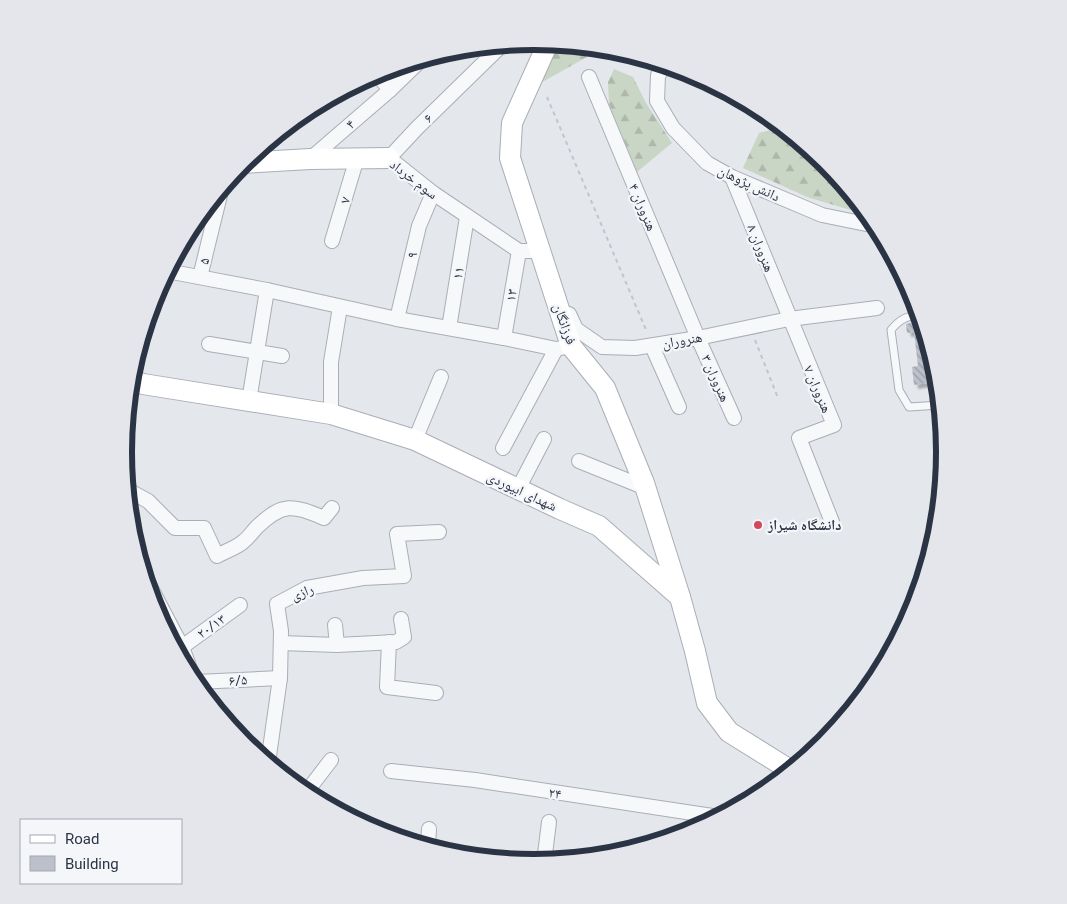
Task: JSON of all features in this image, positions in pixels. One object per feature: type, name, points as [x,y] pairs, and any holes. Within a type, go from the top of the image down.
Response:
[{"type":"street","name":"فرزانگان","points":[[545,50],[512,123],[510,158],[540,251],[564,348],[606,388],[646,488],[680,597]]},
{"type":"street","name":"۶","points":[[390,158],[495,52]]},
{"type":"street","name":"۴","points":[[310,158],[390,90],[412,69]]},
{"type":"street","name":"دانش پژوهان","points":[[662,71],[658,76],[657,101],[672,128],[707,163],[732,178],[822,215],[864,224]]},
{"type":"street","name":"هنروران ۴","points":[[589,77],[698,338]]},
{"type":"street","points":[[382,80],[390,90]]},
{"type":"street","name":"۷","points":[[332,241],[357,158]]},
{"type":"street","name":"سوم خرداد","points":[[257,160],[390,158],[467,217],[519,251]]},
{"type":"street","name":"هنروران ۸","points":[[732,178],[789,318]]},
{"type":"street","name":"۹","points":[[397,319],[419,226],[434,193]]},
{"type":"street","name":"۵","points":[[200,277],[218,203]]},
{"type":"street","name":"۱۱","points":[[449,328],[467,217]]},
{"type":"street","points":[[519,251],[540,251]]},
{"type":"street","name":"۱۳","points":[[504,338],[519,251]]},
{"type":"street","name":"هنروران","points":[[540,251],[576,329],[602,346],[636,348],[652,346],[789,318],[877,308]]},
{"type":"street","points":[[174,272],[267,290],[397,319],[564,348],[503,448]]},
{"type":"street","points":[[249,401],[267,290]]},
{"type":"street","points":[[331,414],[330,362],[340,306]]},
{"type":"street","name":"هنروران ۷","points":[[789,318],[834,425],[799,438],[832,522]]},
{"type":"street","name":"هنروران ۳","points":[[698,338],[734,418]]},
{"type":"street","points":[[209,344],[282,356]]},
{"type":"street","points":[[652,346],[679,407]]},
{"type":"street","points":[[415,440],[441,377]]},
{"type":"street","name":"شهدای ابیوردی","points":[[138,382],[331,414],[415,440],[600,526],[680,597]]},
{"type":"street","points":[[518,489],[544,439]]},
{"type":"street","points":[[579,461],[646,488]]},
{"type":"street","points":[[134,493],[148,501],[174,528],[204,528],[217,556],[244,542],[272,513],[286,507],[305,510],[324,518],[332,508]]},
{"type":"street","name":"رازی","points":[[269,755],[280,678],[282,632],[277,604],[307,588],[363,578],[404,576],[397,534],[439,532]]},
{"type":"street","points":[[680,597],[707,703],[729,732],[784,766]]},
{"type":"street","name":"۲۰/۱۳","points":[[182,647],[240,605]]},
{"type":"street","points":[[281,643],[337,645],[396,642],[404,637],[401,619]]},
{"type":"street","points":[[335,625],[337,645]]},
{"type":"street","points":[[173,629],[182,647]]},
{"type":"street","points":[[389,642],[387,687],[436,693]]},
{"type":"street","name":"۶/۵","points":[[204,682],[280,678]]},
{"type":"street","points":[[311,786],[331,760]]},
{"type":"street","name":"۲۴","points":[[391,771],[475,780],[706,815]]},
{"type":"street","points":[[545,854],[549,822]]},
{"type":"street","points":[[428,840],[429,829]]},
{"type":"lane","points":[[911,315],[899,320],[891,330],[898,390],[909,407],[933,406]]},
{"type":"path","points":[[547,98],[652,346]]},
{"type":"path","points":[[749,327],[778,398]]},
{"type":"green space","points":[[552,51],[592,54],[539,84]]},
{"type":"green space","points":[[614,69],[633,77],[646,103],[672,143],[637,172],[609,104],[608,82]]},
{"type":"green space","points":[[773,129],[799,150],[836,187],[855,211],[807,197],[743,168],[759,133]]},
{"type":"building","points":[[914,322],[922,348],[929,383],[914,385],[912,367],[918,366],[914,332],[907,333],[906,324]]},
{"type":"place","name":"دانشگاه شیراز","points":[[758,525]]}]
